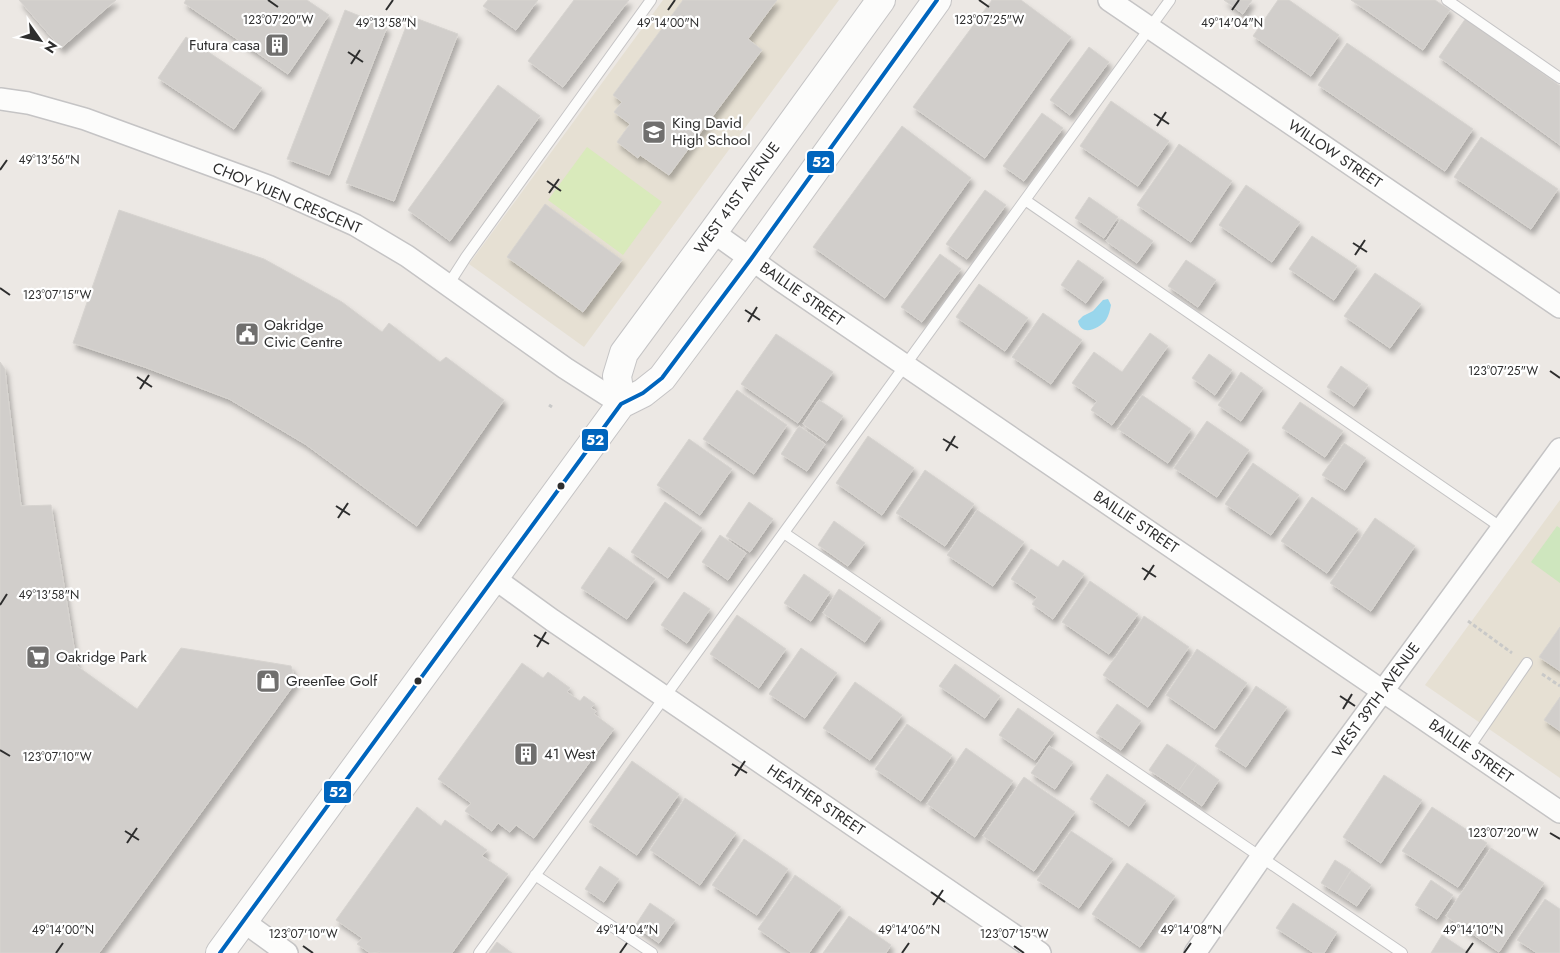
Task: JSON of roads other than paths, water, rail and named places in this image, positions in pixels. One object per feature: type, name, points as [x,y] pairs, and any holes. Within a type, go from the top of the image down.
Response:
[{"type":"main road","name":"WEST 41ST AVENUE","points":[[620,404],[617,376],[624,353],[881,0]]},
{"type":"main road","points":[[220,953],[620,404],[643,393],[662,378],[751,259],[937,0]]},
{"type":"street","name":"WILLOW STREET","points":[[1109,0],[1560,307]]},
{"type":"street","name":"CHOY YUEN CRESCENT","points":[[0,99],[28,103],[85,119],[268,186],[355,225],[408,256],[565,368],[620,404]]},
{"type":"street","name":"BAILLIE STREET","points":[[713,232],[1560,812]]},
{"type":"street","name":"WEST 39TH AVENUE","points":[[1195,953],[1262,856],[1560,449]]},
{"type":"street","name":"HEATHER STREET","points":[[494,578],[1040,953]]},
{"type":"street","points":[[243,921],[288,953]]},
{"type":"lane","points":[[448,284],[651,0]]},
{"type":"lane","points":[[479,953],[1170,0]]},
{"type":"lane","points":[[1447,0],[1560,78]]},
{"type":"lane","points":[[1025,200],[1502,528]]},
{"type":"lane","points":[[784,533],[1262,856],[1402,953]]},
{"type":"lane","points":[[1468,749],[1527,663]]},
{"type":"lane","points":[[535,875],[652,953]]},
{"type":"water","points":[[1108,299],[1111,305],[1106,320],[1090,330],[1083,329],[1078,321],[1093,311],[1103,300]]},
{"type":"place","name":"Futura casa","points":[[277,45]]},
{"type":"place","name":"King David High School","points":[[654,132]]},
{"type":"place","name":"Oakridge Civic Centre","points":[[247,334]]},
{"type":"place","name":"Oakridge Park","points":[[38,657]]},
{"type":"place","name":"GreenTee Golf","points":[[268,681]]},
{"type":"place","name":"41 West","points":[[526,754]]}]
